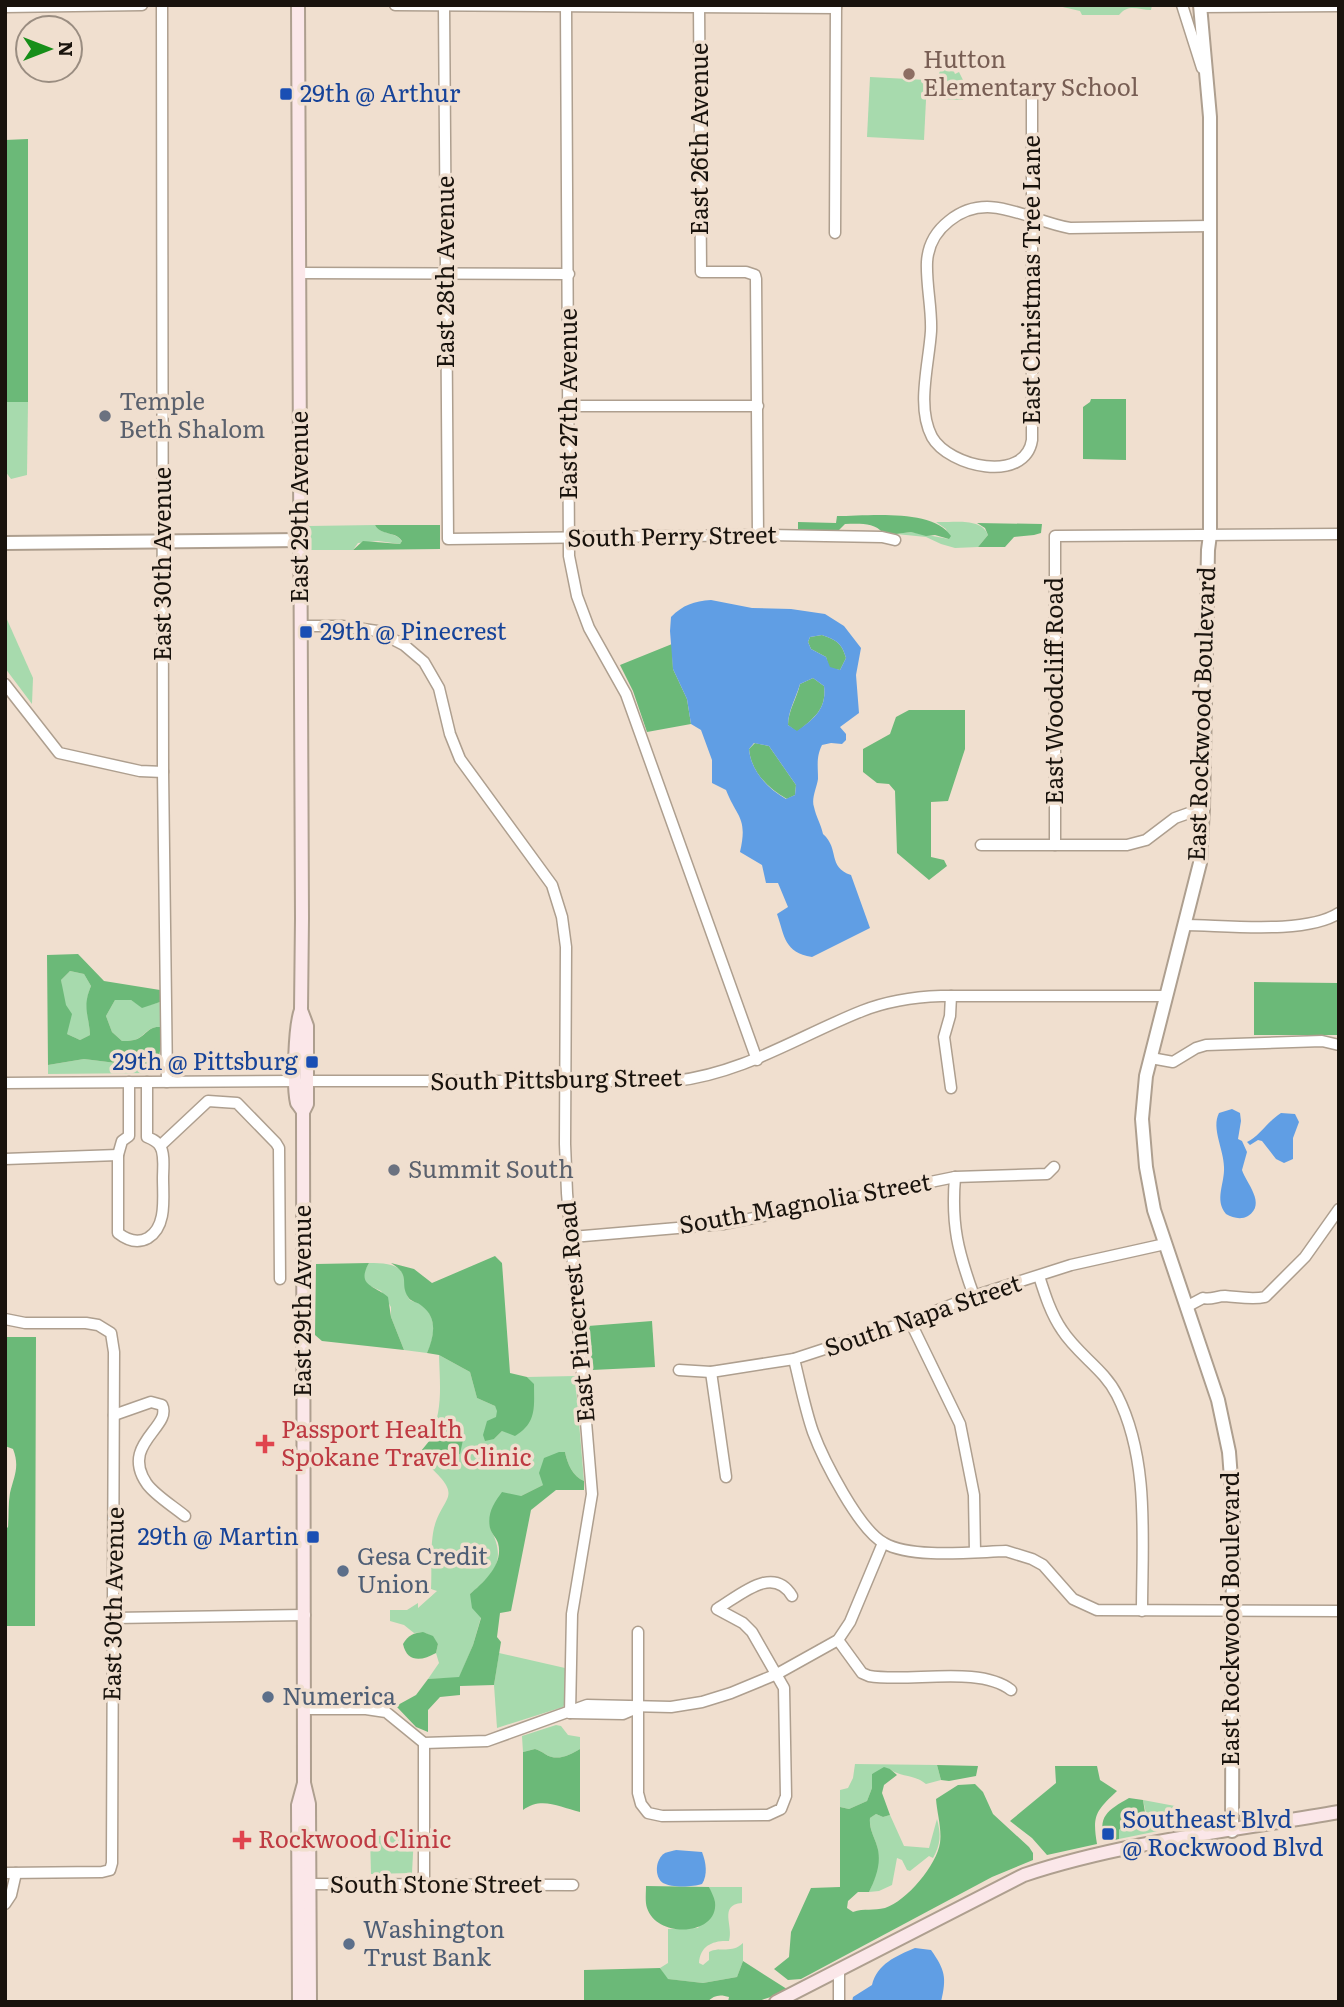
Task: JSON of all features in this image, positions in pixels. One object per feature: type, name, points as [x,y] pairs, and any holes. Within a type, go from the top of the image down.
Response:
[{"type":"main road","name":"East 29th Avenue","points":[[298,5],[301,1010],[307,1026],[302,1081],[307,1104],[303,1112],[304,1783],[309,1804],[299,2002]]},
{"type":"main road","points":[[776,2002],[1024,1875],[1059,1863],[1116,1850],[1339,1812]]},
{"type":"main road","name":"East 29th Avenue","points":[[304,1884],[310,2002]]},
{"type":"street","points":[[5,7],[142,5]]},
{"type":"street","name":"East 30th Avenue","points":[[162,5],[163,772],[167,1082]]},
{"type":"street","points":[[395,5],[836,7],[835,233]]},
{"type":"street","name":"East 28th Avenue","points":[[444,5],[448,539]]},
{"type":"street","name":"East Rockwood Boulevard","points":[[1182,5],[1207,83]]},
{"type":"street","name":"East 27th Avenue","points":[[566,6],[568,406],[572,573],[589,628],[626,694],[757,1060]]},
{"type":"street","name":"East 26th Avenue","points":[[699,6],[701,272],[746,272],[755,275],[758,406]]},
{"type":"street","points":[[1200,6],[1339,6]]},
{"type":"street","name":"East Rockwood Boulevard","points":[[1200,6],[1210,117],[1210,535],[1203,808],[1199,863],[1166,996],[1156,1059],[1146,1076],[1142,1119],[1146,1167],[1154,1210],[1190,1306],[1218,1400],[1229,1452],[1233,1505],[1232,1831]]},
{"type":"street","name":"East Christmas Tree Lane","points":[[1032,93],[1032,218],[1030,448],[1026,457],[1018,461],[989,466],[975,465],[954,458],[940,448],[932,436],[924,407],[932,317],[927,274],[929,246],[938,230],[962,212],[977,208],[1005,208],[1032,218]]},
{"type":"street","points":[[1032,218],[1070,228],[1210,226]]},
{"type":"street","points":[[299,273],[569,274]]},
{"type":"street","points":[[568,406],[758,406],[758,537]]},
{"type":"street","points":[[1210,535],[1339,534]]},
{"type":"street","name":"East Woodcliff Road","points":[[1055,845],[1055,536],[1210,535]]},
{"type":"street","name":"South Perry Street","points":[[448,539],[882,537],[895,540]]},
{"type":"street","points":[[5,542],[300,540]]},
{"type":"street","name":"East Pinecrest Road","points":[[301,626],[342,625],[377,631],[404,645],[424,662],[439,688],[450,734],[460,759],[552,885],[562,917],[566,947],[565,1144],[592,1494],[572,1614],[570,1713]]},
{"type":"street","points":[[5,684],[59,753],[140,771],[163,772]]},
{"type":"street","points":[[981,845],[1127,845],[1146,840],[1175,818],[1203,808]]},
{"type":"street","points":[[1184,925],[1284,927],[1330,919],[1339,913]]},
{"type":"street","points":[[951,996],[950,1016],[944,1037],[951,1088]]},
{"type":"street","name":"South Pittsburg Street","points":[[5,1083],[565,1082],[695,1079],[757,1060],[862,1011],[913,998],[1166,996]]},
{"type":"street","points":[[1156,1059],[1172,1062],[1196,1048],[1216,1044],[1322,1041],[1339,1045]]},
{"type":"street","points":[[129,1082],[129,1136]]},
{"type":"street","points":[[147,1082],[147,1137]]},
{"type":"street","points":[[160,1146],[208,1101],[236,1103],[276,1143],[279,1149],[280,1279]]},
{"type":"street","points":[[129,1136],[147,1137],[160,1146],[163,1211],[155,1234],[143,1241],[128,1241],[118,1233],[118,1155],[122,1141],[129,1136]]},
{"type":"street","points":[[5,1159],[118,1155]]},
{"type":"street","name":"South Magnolia Street","points":[[572,1237],[724,1224],[955,1177],[1046,1174],[1054,1167]]},
{"type":"street","points":[[955,1177],[952,1207],[956,1242],[974,1296]]},
{"type":"street","points":[[1190,1306],[1205,1304],[1208,1300],[1225,1296],[1256,1299],[1270,1294],[1314,1246],[1339,1209]]},
{"type":"street","name":"South Napa Street","points":[[679,1370],[711,1372],[794,1359],[1071,1265],[1165,1244]]},
{"type":"street","points":[[1039,1276],[1048,1304],[1062,1330],[1105,1374],[1118,1397],[1140,1463],[1142,1611]]},
{"type":"street","name":"East 30th Avenue","points":[[5,1319],[25,1323],[86,1323],[107,1329],[111,1333],[114,1352],[112,1863],[110,1870],[102,1872],[11,1873]]},
{"type":"street","points":[[910,1321],[960,1424],[974,1495],[975,1552]]},
{"type":"street","points":[[794,1359],[813,1432],[849,1502],[883,1543],[921,1553],[1006,1551],[1032,1559],[1055,1577],[1073,1599],[1097,1610],[1339,1611]]},
{"type":"street","points":[[711,1372],[726,1476]]},
{"type":"street","points":[[114,1415],[143,1404],[155,1402],[162,1405],[163,1418],[142,1446],[141,1467],[148,1484],[185,1516]]},
{"type":"street","points":[[304,1709],[366,1709],[386,1713],[424,1743],[487,1741],[587,1705],[670,1707],[702,1702],[777,1674],[838,1640],[850,1622],[883,1543]]},
{"type":"street","points":[[638,1632],[638,1793],[641,1804],[648,1813],[662,1816],[768,1815],[781,1809],[786,1796],[785,1688],[752,1632],[743,1623],[717,1609],[761,1583],[771,1581],[781,1584],[792,1596]]},
{"type":"street","points":[[114,1618],[305,1615]]},
{"type":"street","points":[[838,1640],[862,1673],[869,1676],[984,1678],[1003,1684],[1011,1690]]},
{"type":"street","points":[[424,1743],[424,1885]]},
{"type":"street","points":[[5,1904],[11,1895],[11,1873]]},
{"type":"street","name":"South Stone Street","points":[[304,1884],[573,1885]]},
{"type":"street","points":[[839,1970],[839,2002]]},
{"type":"green space","points":[[1054,5],[1152,5],[1151,10],[1130,8],[1119,15],[1082,15],[1080,11]]},
{"type":"green space","points":[[942,66],[952,67],[955,74],[959,72],[964,82],[963,100],[939,99],[938,78]]},
{"type":"green space","points":[[870,77],[927,80],[924,140],[867,137]]},
{"type":"green space","points":[[28,139],[28,402],[5,402],[5,140]]},
{"type":"green space","points":[[1091,399],[1126,399],[1126,460],[1083,459],[1083,407]]},
{"type":"green space","points":[[5,402],[28,402],[27,475],[11,479],[5,471]]},
{"type":"green space","points":[[837,516],[915,517],[942,527],[951,536],[949,539],[911,532],[883,533],[870,525],[860,524],[845,524],[837,532],[804,533],[798,530],[798,522],[836,523]]},
{"type":"green space","points":[[936,522],[973,523],[984,529],[988,535],[978,547],[955,548],[926,537],[896,534],[911,532],[949,539],[946,529]]},
{"type":"green space","points":[[977,523],[1042,524],[1041,533],[1014,537],[1005,547],[978,547],[988,535],[985,528]]},
{"type":"green space","points":[[375,525],[399,538],[402,541],[400,544],[378,541],[358,543],[353,550],[309,550],[309,526]]},
{"type":"green space","points":[[375,525],[440,525],[440,549],[353,550],[363,541],[400,544],[402,541],[399,538],[381,531]]},
{"type":"green space","points":[[5,615],[33,678],[32,704],[5,668]]},
{"type":"green space","points":[[822,635],[835,641],[843,649],[846,658],[840,670],[829,668],[826,657],[811,649],[808,642],[810,637]]},
{"type":"green space","points":[[672,644],[673,669],[687,699],[691,724],[647,732],[633,691],[620,665]]},
{"type":"green space","points":[[813,678],[824,686],[823,701],[814,717],[797,732],[788,725],[789,715],[800,684]]},
{"type":"green space","points":[[909,710],[965,710],[965,749],[948,801],[931,802],[931,857],[944,860],[947,866],[929,880],[897,853],[895,791],[889,784],[877,783],[863,772],[863,749],[890,734],[896,717]]},
{"type":"green space","points":[[755,743],[769,746],[796,785],[795,795],[787,799],[761,778],[750,757],[749,749]]},
{"type":"green space","points":[[78,954],[104,981],[160,990],[160,1002],[142,1008],[131,1000],[115,1000],[106,1016],[112,1032],[122,1041],[138,1039],[152,1028],[160,1027],[160,1051],[156,1068],[84,1059],[48,1065],[47,955]],"holes":[[[70,971],[84,974],[91,986],[86,1005],[90,1035],[80,1040],[67,1034],[72,1014],[66,1005],[61,980]]]},
{"type":"green space","points":[[70,971],[84,974],[91,986],[87,1005],[90,1035],[80,1040],[67,1034],[61,980]]},
{"type":"green space","points":[[1254,982],[1339,983],[1339,1035],[1254,1035]]},
{"type":"green space","points":[[115,1000],[131,1000],[142,1007],[160,1002],[160,1027],[152,1028],[134,1040],[122,1041],[112,1032],[106,1016]]},
{"type":"green space","points":[[160,1051],[160,1068],[153,1073],[48,1074],[48,1065],[84,1059],[156,1068]]},
{"type":"green space","points":[[495,1256],[502,1263],[510,1373],[527,1377],[534,1384],[534,1407],[531,1420],[515,1436],[502,1431],[494,1439],[485,1441],[483,1435],[487,1421],[496,1417],[495,1406],[477,1398],[470,1372],[439,1355],[427,1353],[433,1334],[431,1316],[408,1297],[401,1272],[391,1263],[414,1269],[432,1283]]},
{"type":"green space","points":[[369,1263],[388,1264],[398,1268],[405,1277],[409,1298],[430,1314],[433,1333],[427,1353],[404,1350],[391,1317],[391,1307],[381,1291],[368,1285],[364,1279]]},
{"type":"green space","points":[[369,1263],[366,1281],[388,1297],[391,1317],[404,1350],[322,1341],[315,1335],[316,1264]]},
{"type":"green space","points":[[652,1321],[655,1367],[592,1370],[588,1326]]},
{"type":"green space","points":[[5,1337],[36,1337],[35,1626],[5,1626],[5,1530],[8,1527],[9,1497],[16,1466],[13,1449],[5,1446]]},
{"type":"green space","points":[[439,1355],[470,1372],[477,1398],[495,1406],[498,1411],[494,1439],[534,1385],[527,1377],[575,1376],[584,1481],[571,1469],[565,1452],[543,1485],[521,1496],[490,1528],[498,1549],[498,1557],[492,1572],[470,1594],[481,1617],[473,1645],[459,1678],[428,1679],[439,1663],[436,1653],[438,1644],[428,1634],[414,1633],[404,1625],[390,1621],[390,1610],[407,1610],[418,1603],[418,1608],[437,1591],[431,1589],[433,1535],[448,1491],[440,1476],[429,1466],[451,1456],[464,1435],[439,1436],[430,1440],[439,1408]]},
{"type":"green space","points":[[452,1433],[464,1435],[460,1454],[433,1466],[429,1466],[417,1456],[430,1440]]},
{"type":"green space","points":[[565,1452],[571,1469],[584,1481],[584,1490],[556,1490],[531,1510],[511,1611],[500,1613],[497,1637],[501,1642],[494,1685],[460,1686],[460,1695],[440,1697],[428,1710],[428,1732],[416,1727],[396,1706],[416,1695],[428,1679],[459,1677],[473,1645],[481,1618],[472,1608],[470,1594],[491,1572],[498,1558],[498,1543],[489,1523],[494,1504],[502,1492],[521,1496],[543,1485],[539,1473],[544,1458]]},
{"type":"green space","points":[[423,1632],[433,1636],[438,1644],[436,1653],[416,1659],[408,1655],[403,1644],[412,1635]]},
{"type":"green space","points":[[499,1653],[565,1668],[563,1707],[497,1728],[494,1685]]},
{"type":"green space","points":[[556,1725],[561,1726],[568,1735],[580,1737],[580,1749],[559,1758],[535,1749],[523,1752],[522,1736]]},
{"type":"green space","points":[[535,1749],[559,1758],[580,1749],[580,1812],[544,1803],[523,1810],[523,1752]]},
{"type":"green space","points":[[855,1764],[937,1765],[941,1780],[926,1784],[890,1769],[872,1774],[872,1788],[867,1801],[849,1809],[840,1807],[840,1790],[848,1788]]},
{"type":"green space","points":[[937,1765],[978,1766],[976,1776],[949,1781],[941,1780]]},
{"type":"green space","points":[[1055,1766],[1097,1766],[1100,1780],[1117,1791],[1097,1814],[1097,1844],[1047,1855],[1032,1838],[1010,1821],[1056,1783]]},
{"type":"green space","points":[[884,1767],[897,1775],[884,1785],[882,1793],[890,1815],[883,1817],[876,1814],[870,1818],[879,1858],[878,1870],[869,1892],[858,1892],[848,1901],[847,1908],[853,1912],[881,1909],[894,1904],[920,1881],[938,1852],[940,1843],[936,1799],[958,1785],[975,1784],[983,1792],[993,1814],[1029,1847],[1033,1860],[992,1877],[801,1979],[788,1980],[774,1969],[789,1957],[791,1932],[811,1888],[840,1887],[840,1807],[849,1809],[867,1801],[872,1788],[872,1774]]},
{"type":"green space","points":[[1129,1798],[1143,1800],[1146,1819],[1137,1824],[1124,1825],[1119,1830],[1119,1839],[1106,1842],[1103,1820],[1115,1806]]},
{"type":"green space","points":[[1143,1800],[1175,1806],[1168,1812],[1163,1830],[1119,1839],[1119,1830],[1124,1825],[1137,1824],[1146,1813]]},
{"type":"green space","points":[[876,1814],[883,1817],[890,1815],[904,1846],[929,1848],[937,1819],[939,1839],[933,1858],[929,1856],[910,1871],[902,1860],[897,1858],[892,1885],[869,1892],[878,1863],[878,1851],[870,1822],[870,1818]]},
{"type":"green space","points":[[414,1835],[412,1873],[371,1874],[370,1836]]},
{"type":"green space","points":[[646,1886],[709,1887],[715,1902],[714,1913],[707,1922],[698,1927],[674,1929],[662,1925],[653,1918],[647,1908]]},
{"type":"green space","points":[[709,1887],[742,1887],[742,1903],[735,1905],[729,1912],[729,1941],[718,1941],[709,1945],[702,1952],[699,1963],[703,1965],[709,1960],[709,1952],[735,1948],[743,1943],[743,1961],[737,1977],[703,1983],[667,1979],[660,1968],[668,1963],[668,1929],[698,1928],[715,1904]]},
{"type":"green space","points":[[743,1961],[790,1991],[755,2002],[728,2002],[729,1997],[720,1995],[707,2002],[584,2002],[584,1970],[660,1968],[668,1979],[703,1983],[737,1977]]},
{"type":"water","points":[[711,600],[752,608],[791,609],[825,614],[844,626],[861,648],[856,675],[859,713],[840,727],[846,734],[846,740],[842,744],[822,745],[813,804],[836,862],[844,872],[851,875],[870,928],[812,957],[796,951],[784,936],[777,914],[788,907],[778,883],[766,883],[762,865],[740,852],[743,831],[740,818],[726,790],[712,783],[712,760],[701,730],[691,724],[687,699],[673,669],[671,617],[684,607]],"holes":[[[822,635],[835,641],[843,649],[846,658],[840,670],[830,667],[826,657],[811,649],[808,642],[810,637]],[[813,678],[824,686],[824,694],[818,713],[797,731],[788,725],[788,720],[800,684]],[[754,743],[769,746],[796,785],[795,795],[786,799],[772,790],[753,765],[749,749]]]},
{"type":"water","points":[[1232,1109],[1240,1113],[1238,1139],[1242,1141],[1247,1152],[1242,1170],[1256,1200],[1253,1211],[1240,1218],[1226,1214],[1221,1203],[1224,1167],[1216,1125],[1219,1113]]},
{"type":"water","points":[[1281,1113],[1295,1114],[1299,1122],[1293,1138],[1293,1159],[1284,1163],[1276,1159],[1262,1141],[1258,1140],[1250,1145],[1247,1142]]},
{"type":"water","points":[[676,1850],[702,1852],[706,1868],[702,1884],[677,1886],[667,1885],[660,1880],[657,1872],[659,1859],[665,1853]]},
{"type":"water","points":[[915,1948],[931,1950],[939,1963],[944,1974],[941,2002],[852,2002],[853,1997],[872,1985],[883,1966]]},
{"type":"place","name":"Hutton Elementary School","points":[[909,74]]},
{"type":"place","name":"29th @ Arthur","points":[[286,94]]},
{"type":"place","name":"Temple Beth Shalom","points":[[105,416]]},
{"type":"place","name":"29th @ Pinecrest","points":[[306,632]]},
{"type":"place","name":"29th @ Pittsburg","points":[[312,1062]]},
{"type":"place","name":"Summit South","points":[[394,1170]]},
{"type":"place","name":"Passport Health Spokane Travel Clinic","points":[[265,1444]]},
{"type":"place","name":"29th @ Martin","points":[[313,1537]]},
{"type":"place","name":"Gesa Credit Union","points":[[343,1571]]},
{"type":"place","name":"Numerica","points":[[268,1697]]},
{"type":"place","name":"Southeast Blvd @ Rockwood Blvd","points":[[1108,1834]]},
{"type":"place","name":"Rockwood Clinic","points":[[242,1840]]},
{"type":"place","name":"Washington Trust Bank","points":[[349,1944]]}]
